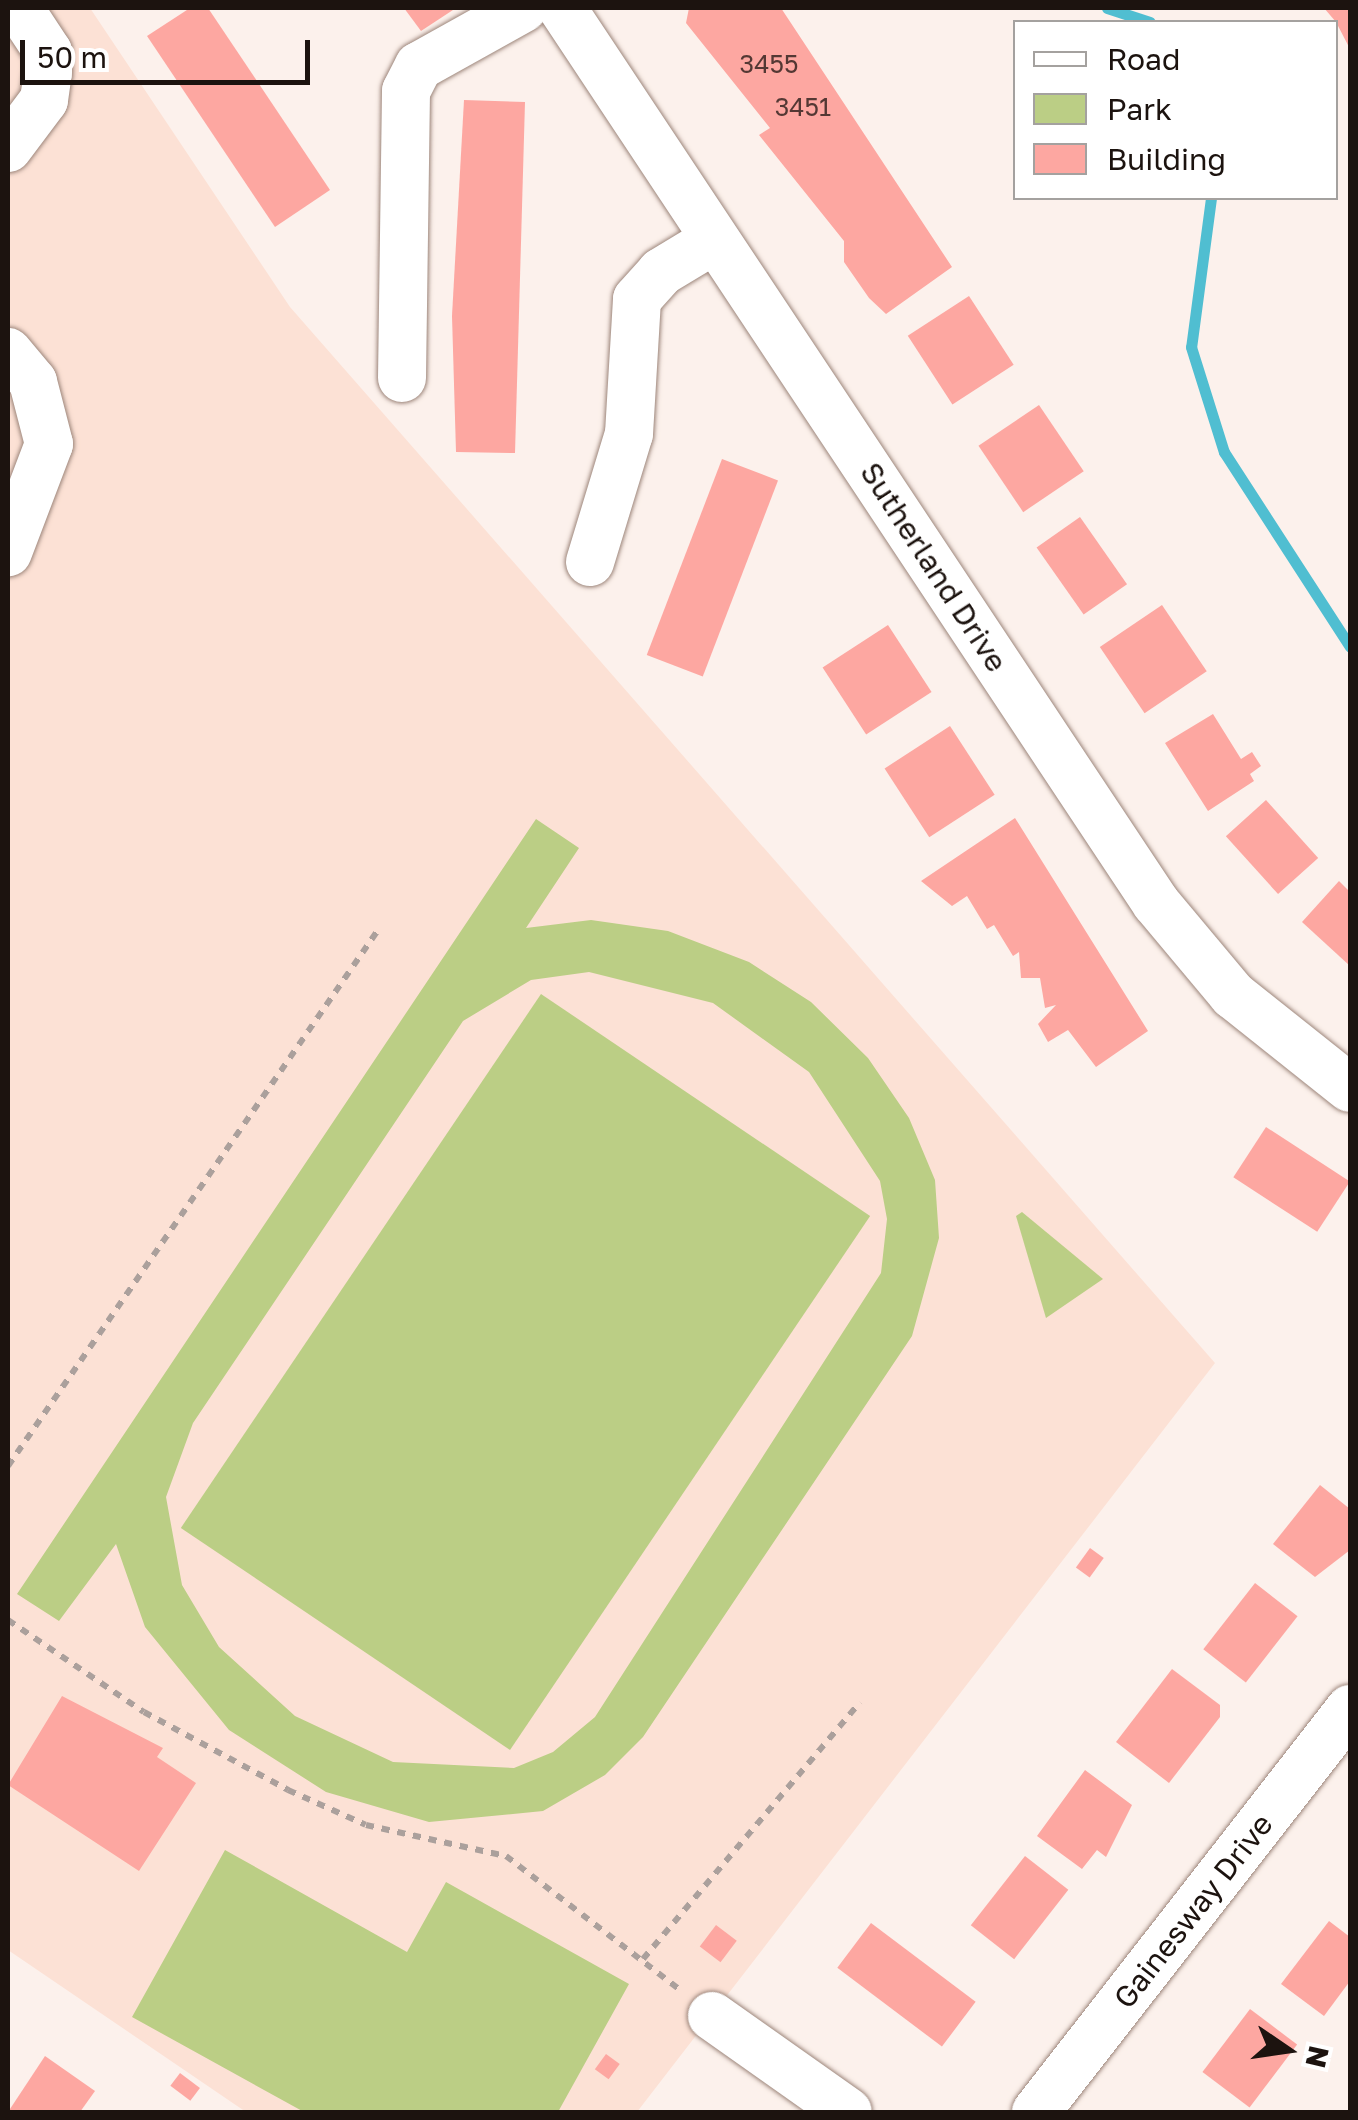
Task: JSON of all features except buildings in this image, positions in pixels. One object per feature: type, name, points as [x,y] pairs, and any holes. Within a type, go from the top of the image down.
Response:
[{"type":"street","points":[[8,148],[44,100],[48,73],[48,52],[19,8]]},
{"type":"street","points":[[402,378],[406,91],[419,66],[523,8]]},
{"type":"street","name":"Sutherland Drive","points":[[574,12],[714,240],[1156,903],[1234,995],[1350,1088]]},
{"type":"street","points":[[590,562],[629,434],[637,299],[661,272],[714,240]]},
{"type":"street","points":[[8,352],[33,382],[48,444],[8,552]]},
{"type":"street","name":"Gainesway Drive","points":[[1036,2112],[1350,1708]]},
{"type":"street","points":[[712,2016],[848,2112]]},
{"type":"path","points":[[8,1466],[378,930]]},
{"type":"path","points":[[8,1620],[144,1712],[288,1790],[366,1825],[506,1856],[712,2016]]},
{"type":"path","points":[[643,1959],[860,1702]]},
{"type":"shaded area","points":[[8,8],[90,8],[290,307],[1215,1363],[637,2112],[246,2112],[8,1950]]},
{"type":"green space","points":[[536,819],[579,848],[526,928],[591,920],[668,931],[749,962],[811,1002],[868,1058],[909,1118],[935,1180],[939,1238],[912,1336],[643,1737],[605,1775],[543,1811],[429,1822],[326,1792],[229,1730],[145,1627],[116,1544],[59,1621],[17,1594]],"holes":[[[589,972],[713,1003],[809,1072],[880,1181],[887,1219],[881,1273],[595,1717],[553,1752],[514,1768],[393,1762],[295,1716],[219,1647],[182,1585],[166,1497],[193,1423],[463,1021],[531,980]]]},
{"type":"green space","points":[[541,994],[870,1216],[510,1750],[181,1528]]},
{"type":"green space","points":[[1022,1212],[1103,1279],[1046,1318],[1016,1216]]},
{"type":"green space","points":[[225,1850],[407,1952],[446,1882],[629,1984],[558,2112],[304,2112],[132,2017]]},
{"type":"waterway","points":[[1107,8],[1144,20]]},
{"type":"waterway","points":[[1211,200],[1191,347],[1224,452],[1350,647]]}]
